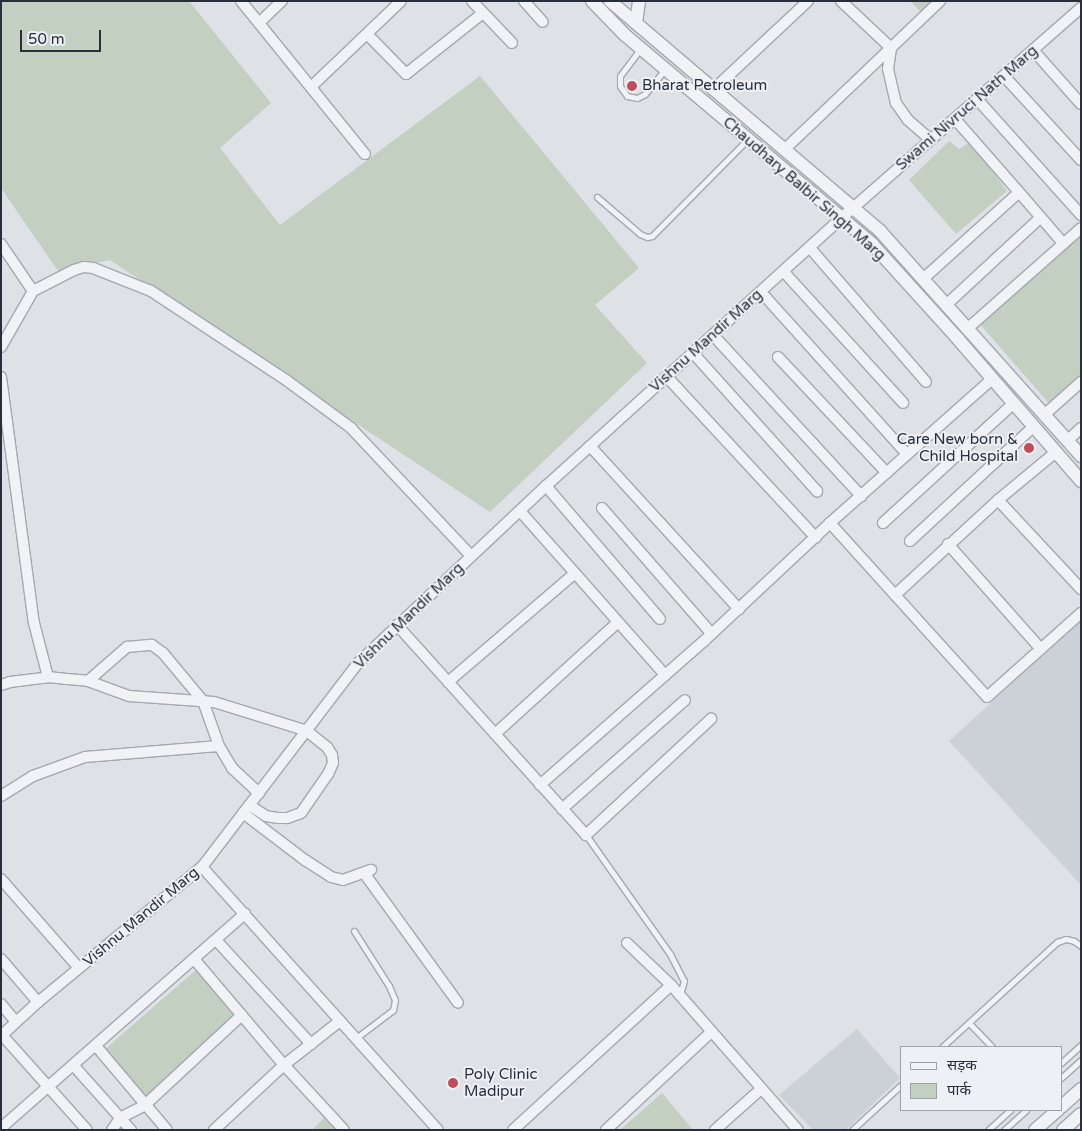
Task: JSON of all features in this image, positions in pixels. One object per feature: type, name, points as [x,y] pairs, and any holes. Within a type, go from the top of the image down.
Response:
[{"type":"street","points":[[241,1],[365,154]]},
{"type":"street","points":[[259,23],[282,1]]},
{"type":"street","points":[[311,87],[401,1]]},
{"type":"street","points":[[472,1],[512,43]]},
{"type":"street","points":[[524,1],[543,22]]},
{"type":"street","points":[[636,23],[639,1]]},
{"type":"street","points":[[713,90],[808,1]]},
{"type":"street","points":[[841,1],[891,48]]},
{"type":"street","points":[[784,150],[940,1]]},
{"type":"street","name":"Chaudhary Balbir Singh Marg","points":[[606,4],[636,23],[880,231],[1081,456]]},
{"type":"street","name":"Chaudhary Balbir Singh Marg","points":[[606,4],[642,48],[872,244],[1081,481]]},
{"type":"street","name":"Swami Nivruci Nath Marg","points":[[842,219],[1081,8]]},
{"type":"street","points":[[367,34],[406,74],[483,13]]},
{"type":"street","points":[[891,48],[888,69],[896,103],[908,120],[931,140]]},
{"type":"street","points":[[1033,50],[1081,104]]},
{"type":"street","points":[[1004,76],[1081,160]]},
{"type":"street","points":[[977,99],[1081,215]]},
{"type":"street","points":[[955,119],[1063,243]]},
{"type":"street","points":[[923,279],[1017,194],[1018,191]]},
{"type":"street","points":[[946,306],[1041,217]]},
{"type":"street","name":"Vishnu Mandir Marg","points":[[2,1035],[38,1002],[202,867],[357,664],[397,625],[546,486],[842,219]]},
{"type":"street","points":[[967,329],[1081,228]]},
{"type":"street","points":[[1,244],[33,291]]},
{"type":"street","points":[[810,248],[926,382]]},
{"type":"street","points":[[1,347],[33,291],[74,270],[84,267],[93,268],[151,291],[286,380],[351,428],[471,556]]},
{"type":"street","points":[[784,272],[902,403]]},
{"type":"street","points":[[761,292],[907,454]]},
{"type":"street","points":[[713,335],[861,496]]},
{"type":"street","points":[[693,353],[817,491]]},
{"type":"street","points":[[778,357],[887,473]]},
{"type":"street","points":[[1,377],[34,623],[48,678]]},
{"type":"street","points":[[667,377],[816,538]]},
{"type":"street","points":[[540,785],[712,634],[830,523],[992,378]]},
{"type":"street","points":[[1044,415],[1081,382]]},
{"type":"street","points":[[883,523],[1014,403]]},
{"type":"street","points":[[910,541],[1034,426]]},
{"type":"street","points":[[1067,441],[1081,428]]},
{"type":"street","points":[[590,446],[738,609]]},
{"type":"street","points":[[895,595],[948,544],[1056,452]]},
{"type":"street","points":[[546,486],[660,618]]},
{"type":"street","points":[[998,500],[1081,589]]},
{"type":"street","points":[[602,508],[712,634]]},
{"type":"street","points":[[520,511],[665,675]]},
{"type":"street","points":[[830,523],[987,698],[1081,613]]},
{"type":"street","points":[[948,544],[1041,649]]},
{"type":"street","points":[[448,682],[575,573]]},
{"type":"street","points":[[495,734],[618,622]]},
{"type":"street","points":[[397,625],[586,835],[711,719]]},
{"type":"street","points":[[88,681],[127,648],[152,645],[163,654],[203,701],[220,746],[232,768],[259,793]]},
{"type":"street","points":[[1,685],[10,682],[48,678],[88,681],[129,696],[214,702],[307,730],[328,747],[333,763],[313,798],[301,813],[287,818],[266,816],[246,809]]},
{"type":"street","points":[[562,809],[685,700]]},
{"type":"street","points":[[1,796],[33,776],[85,757],[220,746]]},
{"type":"street","points":[[246,809],[305,860],[331,877],[343,880],[368,872],[458,1003]]},
{"type":"street","points":[[202,867],[438,1130]]},
{"type":"street","points":[[1,879],[79,968]]},
{"type":"street","points":[[1,1128],[74,1066],[245,914]]},
{"type":"street","points":[[216,940],[311,1044]]},
{"type":"street","points":[[627,943],[671,985],[798,1130]]},
{"type":"street","points":[[1,959],[38,1002]]},
{"type":"street","points":[[194,960],[284,1065],[344,1130]]},
{"type":"street","points":[[518,1128],[671,985]]},
{"type":"street","points":[[1,1004],[16,1022]]},
{"type":"street","points":[[112,1130],[120,1118],[144,1105],[242,1015]]},
{"type":"street","points":[[214,1130],[284,1065],[340,1021]]},
{"type":"street","points":[[606,1130],[711,1032]]},
{"type":"street","points":[[2,1035],[87,1130]]},
{"type":"street","points":[[96,1046],[167,1130]]},
{"type":"street","points":[[74,1066],[131,1130]]},
{"type":"street","points":[[1062,1106],[1081,1089]]},
{"type":"street","points":[[715,1130],[761,1090]]},
{"type":"street","points":[[1035,1130],[1057,1111]]},
{"type":"street","points":[[1063,1130],[1081,1114]]},
{"type":"lane","points":[[642,48],[620,76],[620,86],[627,96],[637,98],[645,94],[666,69]]},
{"type":"lane","points":[[597,197],[640,234],[646,237],[652,236],[748,138]]},
{"type":"lane","points":[[586,835],[670,954],[684,981],[679,995]]},
{"type":"lane","points":[[354,931],[396,1000],[393,1010],[356,1038]]},
{"type":"lane","points":[[943,1046],[1057,942],[1066,938],[1081,946]]},
{"type":"lane","points":[[969,1023],[991,1046]]},
{"type":"lane","points":[[1062,1063],[1081,1045]]},
{"type":"lane","points":[[1062,1077],[1081,1060]]},
{"type":"lane","points":[[852,1130],[900,1087]]},
{"type":"lane","points":[[988,1130],[1009,1111]]},
{"type":"lane","points":[[1004,1130],[1025,1111]]},
{"type":"shaded area","points":[[1081,621],[1081,885],[949,741]]},
{"type":"shaded area","points":[[857,1029],[900,1078],[846,1130],[813,1130],[779,1095]]},
{"type":"green space","points":[[1,1],[189,1],[271,103],[220,148],[280,225],[480,76],[639,268],[595,305],[647,363],[490,512],[110,260],[58,271],[1,188]]},
{"type":"green space","points":[[910,1],[935,1],[923,14]]},
{"type":"green space","points":[[949,141],[959,149],[971,142],[1007,191],[956,234],[909,180]]},
{"type":"green space","points":[[1081,232],[1081,385],[1054,409],[979,323]]},
{"type":"green space","points":[[196,970],[239,1020],[148,1099],[105,1049]]},
{"type":"green space","points":[[662,1093],[693,1130],[620,1130]]},
{"type":"green space","points":[[325,1117],[337,1130],[312,1130]]},
{"type":"place","name":"Bharat Petroleum","points":[[632,86]]},
{"type":"place","name":"Care New born & Child Hospital","points":[[1029,448]]},
{"type":"place","name":"Poly Clinic Madipur","points":[[453,1083]]}]
